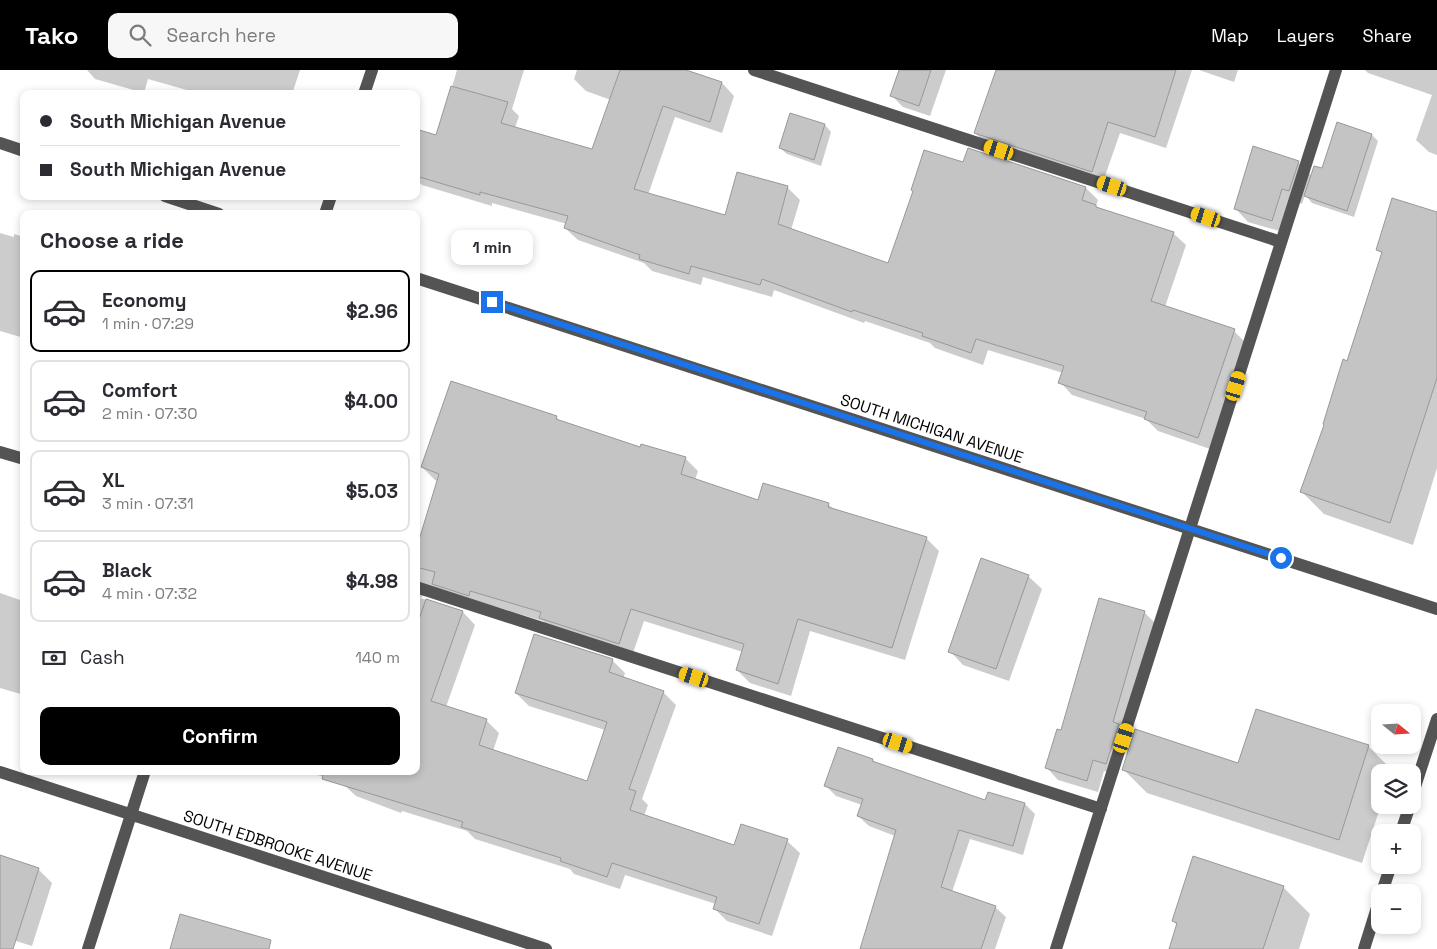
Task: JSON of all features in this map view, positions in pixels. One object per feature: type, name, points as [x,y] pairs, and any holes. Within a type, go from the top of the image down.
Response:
[{"type":"street","points":[[365,90],[372,70]]},
{"type":"street","points":[[754,70],[1281,242]]},
{"type":"street","points":[[1056,949],[1336,70]]},
{"type":"street","points":[[0,143],[20,150]]},
{"type":"street","points":[[177,200],[208,210]]},
{"type":"street","name":"SOUTH MICHIGAN AVENUE","points":[[420,279],[1437,609]]},
{"type":"street","points":[[0,452],[20,459]]},
{"type":"street","points":[[420,588],[1101,809]]},
{"type":"street","points":[[1421,768],[1437,719]]},
{"type":"street","name":"SOUTH EDBROOKE AVENUE","points":[[0,772],[546,949]]},
{"type":"street","points":[[88,949],[144,775]]},
{"type":"street","points":[[1364,949],[1371,927]]},
{"type":"building","points":[[620,70],[686,70],[722,82],[710,122],[663,106],[634,189],[725,215],[737,172],[788,186],[778,224],[888,263],[913,191],[911,190],[924,150],[963,162],[968,148],[1086,187],[1082,200],[1096,205],[1096,207],[1174,232],[1151,301],[1235,329],[1198,438],[1144,419],[1147,412],[1058,383],[1064,366],[976,339],[971,353],[922,336],[923,333],[853,310],[852,312],[762,279],[760,285],[691,266],[689,274],[639,259],[640,255],[564,228],[568,216],[480,192],[480,195],[420,177],[420,130],[436,135],[451,86],[508,102],[501,123],[592,149]]},
{"type":"building","points":[[899,70],[931,70],[919,106],[890,96]]},
{"type":"building","points":[[996,70],[1176,70],[1155,137],[1108,122],[1092,172],[974,133]]},
{"type":"building","points":[[790,113],[825,124],[814,160],[779,148]]},
{"type":"building","points":[[1337,122],[1372,134],[1347,211],[1304,196],[1314,166],[1322,168]]},
{"type":"building","points":[[1253,146],[1299,161],[1289,191],[1282,189],[1272,221],[1234,209]]},
{"type":"building","points":[[1392,198],[1437,212],[1437,378],[1390,523],[1300,492],[1324,425],[1343,359],[1347,361],[1382,252],[1376,250]]},
{"type":"building","points":[[451,381],[557,416],[556,419],[640,447],[641,444],[686,457],[681,474],[758,500],[763,483],[829,503],[828,507],[927,537],[892,648],[798,619],[778,684],[736,670],[744,644],[631,609],[619,644],[539,618],[541,612],[470,591],[469,596],[432,584],[435,572],[420,568],[420,537],[439,474],[421,467]]},
{"type":"building","points":[[981,558],[1029,575],[996,669],[948,652]]},
{"type":"building","points":[[1099,598],[1145,611],[1113,722],[1119,724],[1106,764],[1093,760],[1087,781],[1045,768],[1057,729],[1061,730]]},
{"type":"building","points":[[426,599],[463,611],[431,701],[487,719],[479,745],[587,781],[607,722],[515,693],[534,634],[613,659],[609,672],[664,691],[629,789],[636,791],[630,810],[734,845],[741,824],[788,839],[759,924],[713,909],[717,897],[612,863],[607,877],[560,861],[561,858],[461,827],[463,822],[322,779],[323,775],[420,775],[420,616]]},
{"type":"building","points":[[1256,709],[1369,745],[1339,840],[1122,770],[1135,729],[1238,763]]},
{"type":"building","points":[[838,747],[873,759],[872,761],[985,800],[988,792],[1025,803],[1013,846],[959,830],[941,887],[996,906],[981,949],[860,949],[896,830],[857,816],[863,799],[824,786]]},
{"type":"building","points":[[0,855],[39,868],[13,949],[0,949]]},
{"type":"building","points":[[1193,856],[1284,886],[1263,949],[1169,949],[1177,923],[1172,921]]},
{"type":"building","points":[[180,914],[271,940],[269,949],[170,949]]},
{"type":"route","points":[[492,302],[1281,558]]}]
